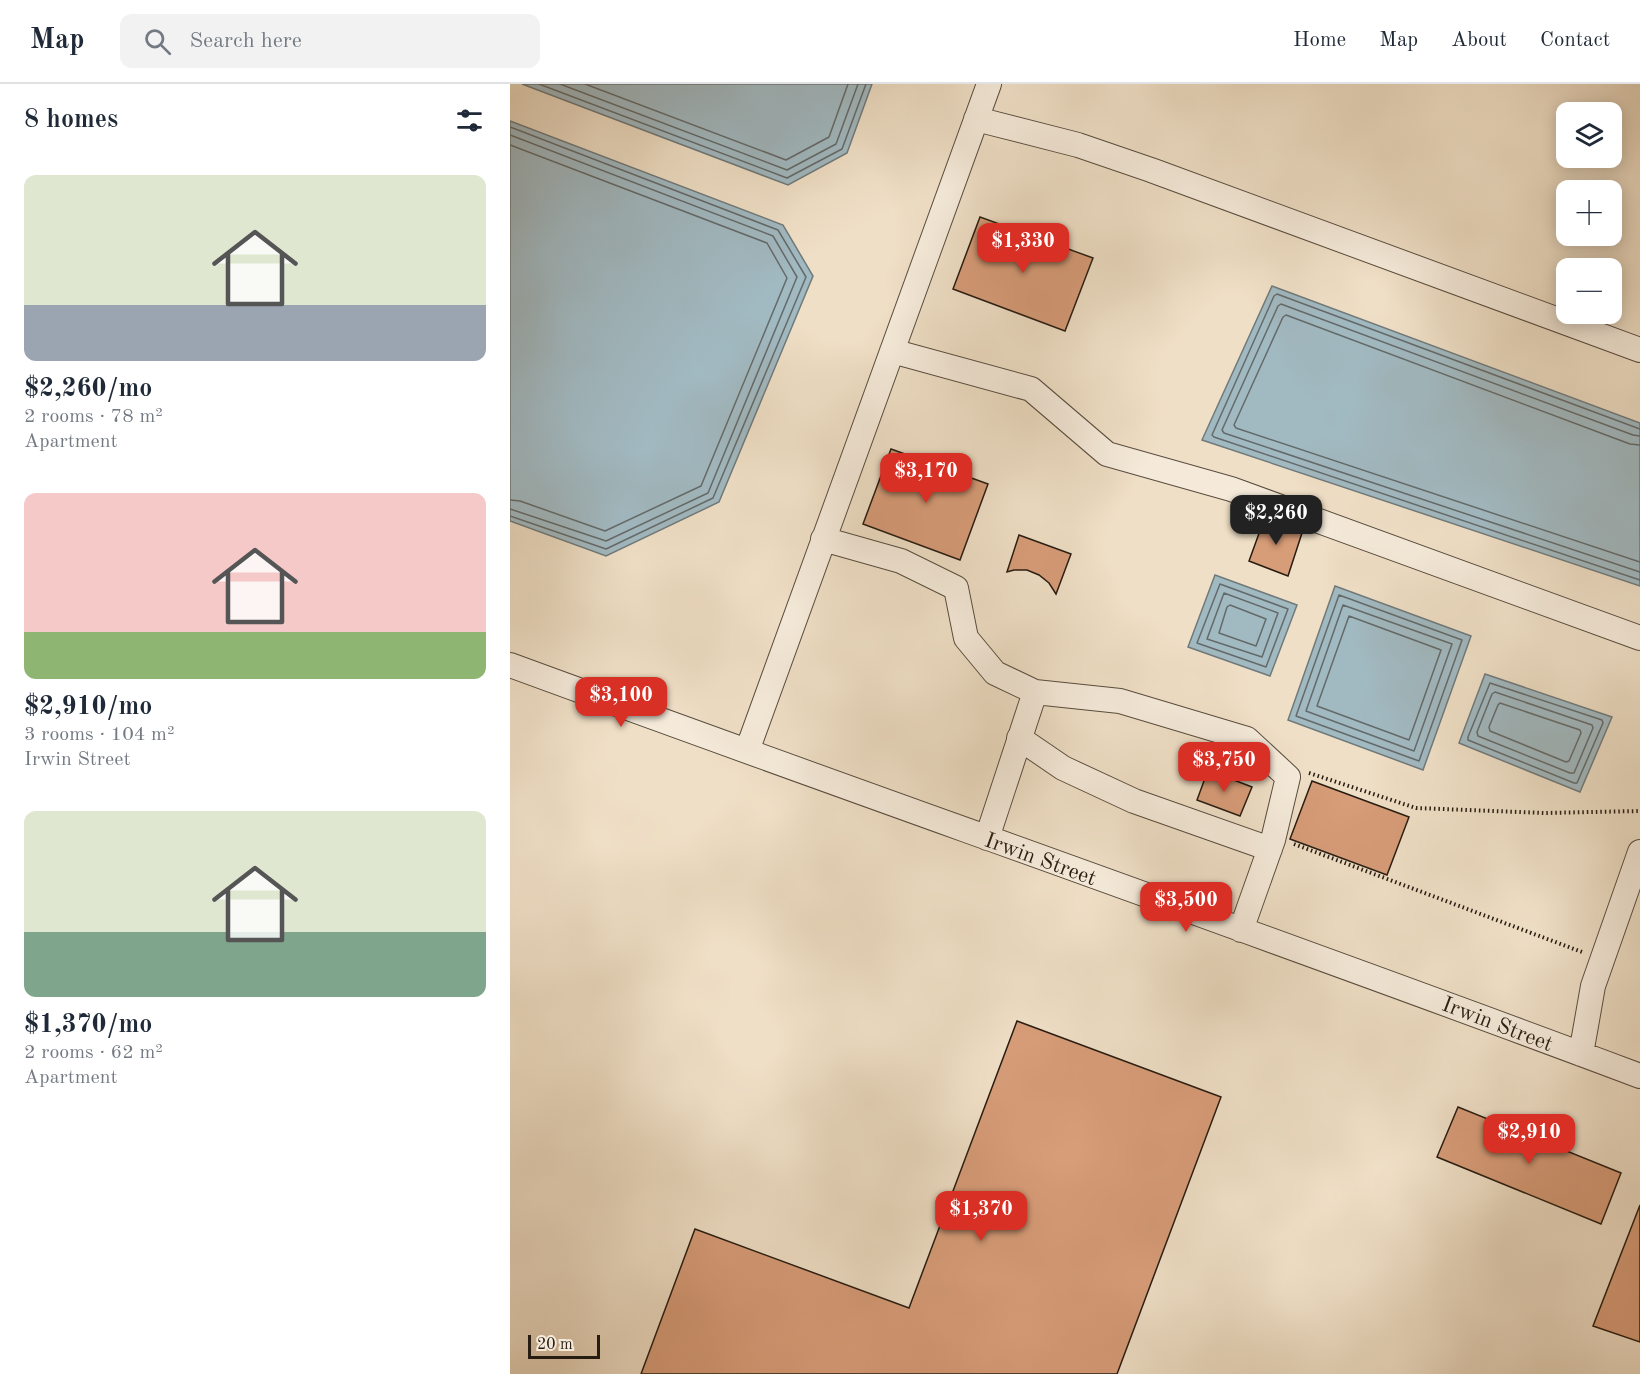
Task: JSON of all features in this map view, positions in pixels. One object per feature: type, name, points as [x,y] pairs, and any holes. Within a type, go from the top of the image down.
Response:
[{"type":"street","points":[[747,751],[988,84]]},
{"type":"street","points":[[976,119],[1078,146],[1151,170],[1640,350]]},
{"type":"street","points":[[892,351],[1031,389],[1107,454],[1231,489],[1640,638]]},
{"type":"street","points":[[824,539],[901,561],[956,588],[966,638],[995,673],[1035,692],[1120,701],[1247,740],[1288,777],[1272,843],[1241,930]]},
{"type":"street","name":"Irwin Street","points":[[510,665],[1241,930],[1394,983],[1640,1076]]},
{"type":"street","points":[[987,838],[1035,692]]},
{"type":"street","points":[[1019,738],[1063,768],[1134,801],[1272,843]]},
{"type":"street","points":[[1581,1054],[1593,987],[1640,852]]},
{"type":"path","points":[[1288,777],[1311,773],[1416,808],[1545,813],[1640,811]]},
{"type":"path","points":[[1272,843],[1602,960]]},
{"type":"water","points":[[522,84],[872,84],[847,153],[788,185]]},
{"type":"water","points":[[510,121],[783,225],[813,276],[719,502],[606,556],[510,521]]},
{"type":"water","points":[[1272,286],[1640,423],[1640,586],[1202,440]]},
{"type":"water","points":[[1215,575],[1297,605],[1270,676],[1188,647]]},
{"type":"water","points":[[1335,586],[1471,636],[1423,770],[1288,720]]},
{"type":"water","points":[[1485,674],[1612,717],[1580,792],[1459,743]]},
{"type":"building","points":[[980,217],[1093,258],[1065,331],[953,289]]},
{"type":"building","points":[[891,449],[988,484],[960,560],[863,524]]},
{"type":"building","points":[[1265,517],[1303,530],[1288,576],[1249,561]]},
{"type":"building","points":[[1019,535],[1071,554],[1056,594],[1049,583],[1039,575],[1027,570],[1007,572]]},
{"type":"building","points":[[1208,770],[1252,787],[1240,816],[1197,800]]},
{"type":"building","points":[[1312,781],[1409,817],[1387,875],[1290,839]]},
{"type":"building","points":[[1017,1021],[1221,1097],[1117,1374],[641,1374],[695,1229],[909,1308]]},
{"type":"building","points":[[1458,1107],[1621,1173],[1601,1224],[1437,1157]]},
{"type":"building","points":[[1640,1205],[1640,1342],[1593,1326]]}]
